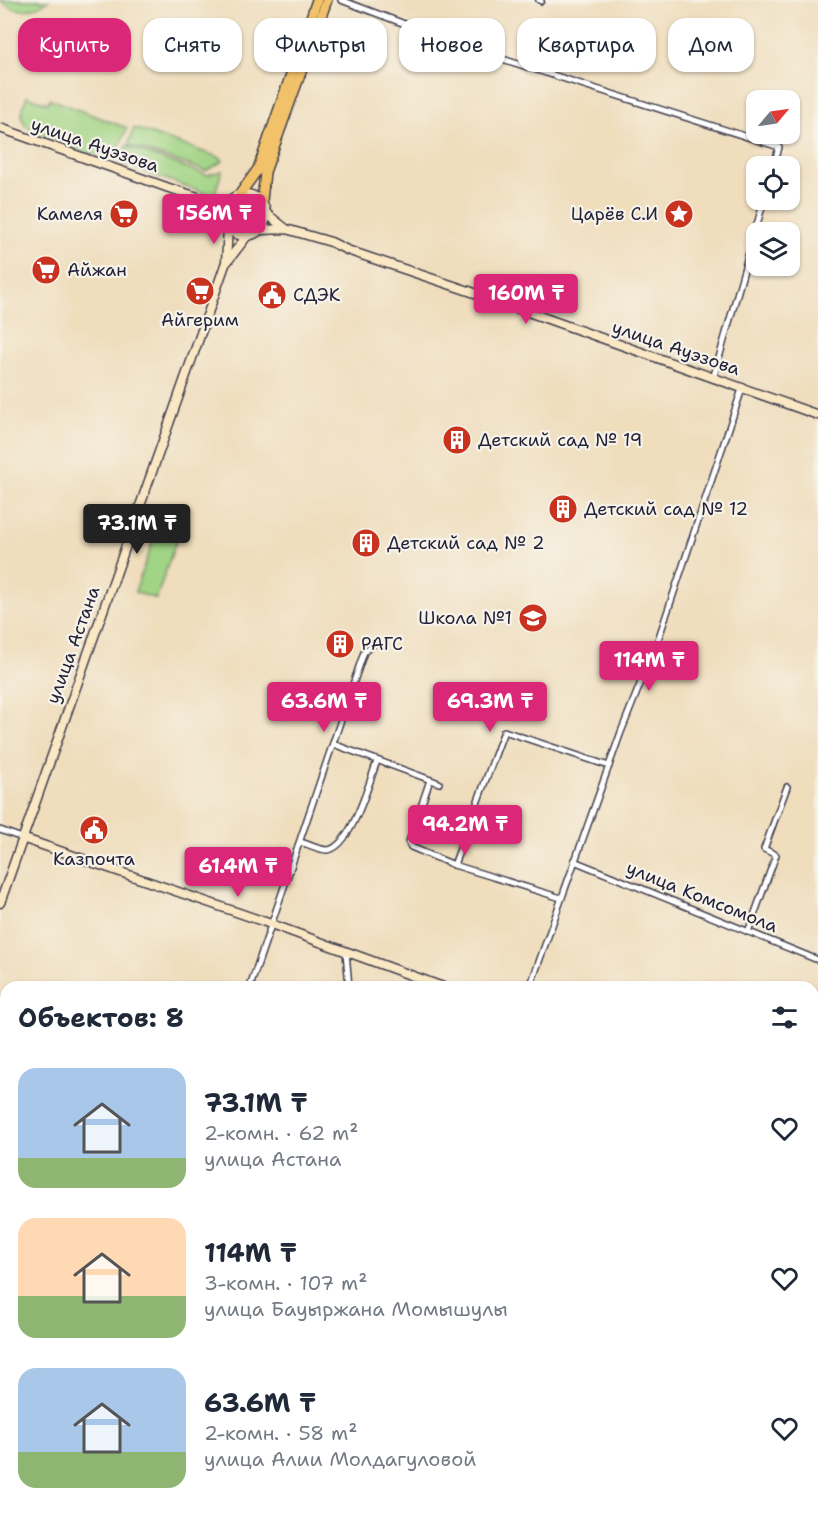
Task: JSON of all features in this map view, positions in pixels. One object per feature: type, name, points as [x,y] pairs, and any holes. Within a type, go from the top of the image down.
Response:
[{"type":"main road","points":[[240,194],[258,169],[316,0]]},
{"type":"main road","points":[[262,201],[266,172],[327,0]]},
{"type":"street","points":[[341,0],[474,50],[779,147],[777,156]]},
{"type":"street","name":"улица Ауэзова","points":[[0,128],[214,202]]},
{"type":"street","points":[[224,217],[229,201],[240,194],[252,194],[262,201],[267,214],[266,222],[255,234],[237,235],[228,228]]},
{"type":"street","points":[[226,262],[228,228],[214,202],[229,201]]},
{"type":"street","points":[[714,379],[761,210]]},
{"type":"street","points":[[267,214],[286,229]]},
{"type":"street","points":[[261,230],[286,229]]},
{"type":"street","name":"улица Ауэзова","points":[[286,229],[331,242],[347,250],[818,415]]},
{"type":"street","points":[[226,262],[247,236]]},
{"type":"street","name":"улица Астана","points":[[0,903],[226,262]]},
{"type":"street","points":[[532,981],[609,766],[659,637],[742,389]]},
{"type":"street","points":[[252,981],[364,652],[375,643]]},
{"type":"street","points":[[454,865],[504,731],[609,766]]},
{"type":"street","points":[[333,744],[439,783]]},
{"type":"street","points":[[300,842],[327,850],[340,842],[353,824],[377,761]]},
{"type":"street","points":[[430,780],[409,842],[411,847],[454,865],[561,898]]},
{"type":"street","points":[[748,932],[776,855],[764,849],[787,787]]},
{"type":"street","points":[[0,830],[271,924],[426,981]]},
{"type":"street","name":"улица Комсомола","points":[[574,861],[818,960]]},
{"type":"street","points":[[346,952],[348,981]]},
{"type":"green space","points":[[0,0],[49,0],[37,7],[24,10],[12,8]]},
{"type":"green space","points":[[27,96],[47,103],[50,99],[127,128],[118,149],[105,154],[94,154],[36,132],[24,123],[22,116]]},
{"type":"green space","points":[[134,128],[221,158],[223,161],[206,171],[128,145]]},
{"type":"green space","points":[[126,146],[207,175],[222,171],[215,193],[210,195],[120,163]]},
{"type":"green space","points":[[160,520],[181,527],[156,599],[135,592]]},
{"type":"place","name":"Камеля","points":[[124,214]]},
{"type":"place","name":"Царёв С.И","points":[[679,214]]},
{"type":"place","name":"Айжан","points":[[46,270]]},
{"type":"place","name":"Айгерим","points":[[200,291]]},
{"type":"place","name":"СДЭК","points":[[272,295]]},
{"type":"place","name":"Детский сад № 19","points":[[457,440]]},
{"type":"place","name":"Детский сад № 12","points":[[563,509]]},
{"type":"place","name":"Детский сад № 2","points":[[366,543]]},
{"type":"place","name":"Школа №1","points":[[533,618]]},
{"type":"place","name":"РАГС","points":[[340,644]]},
{"type":"place","name":"Казпочта","points":[[94,830]]}]
